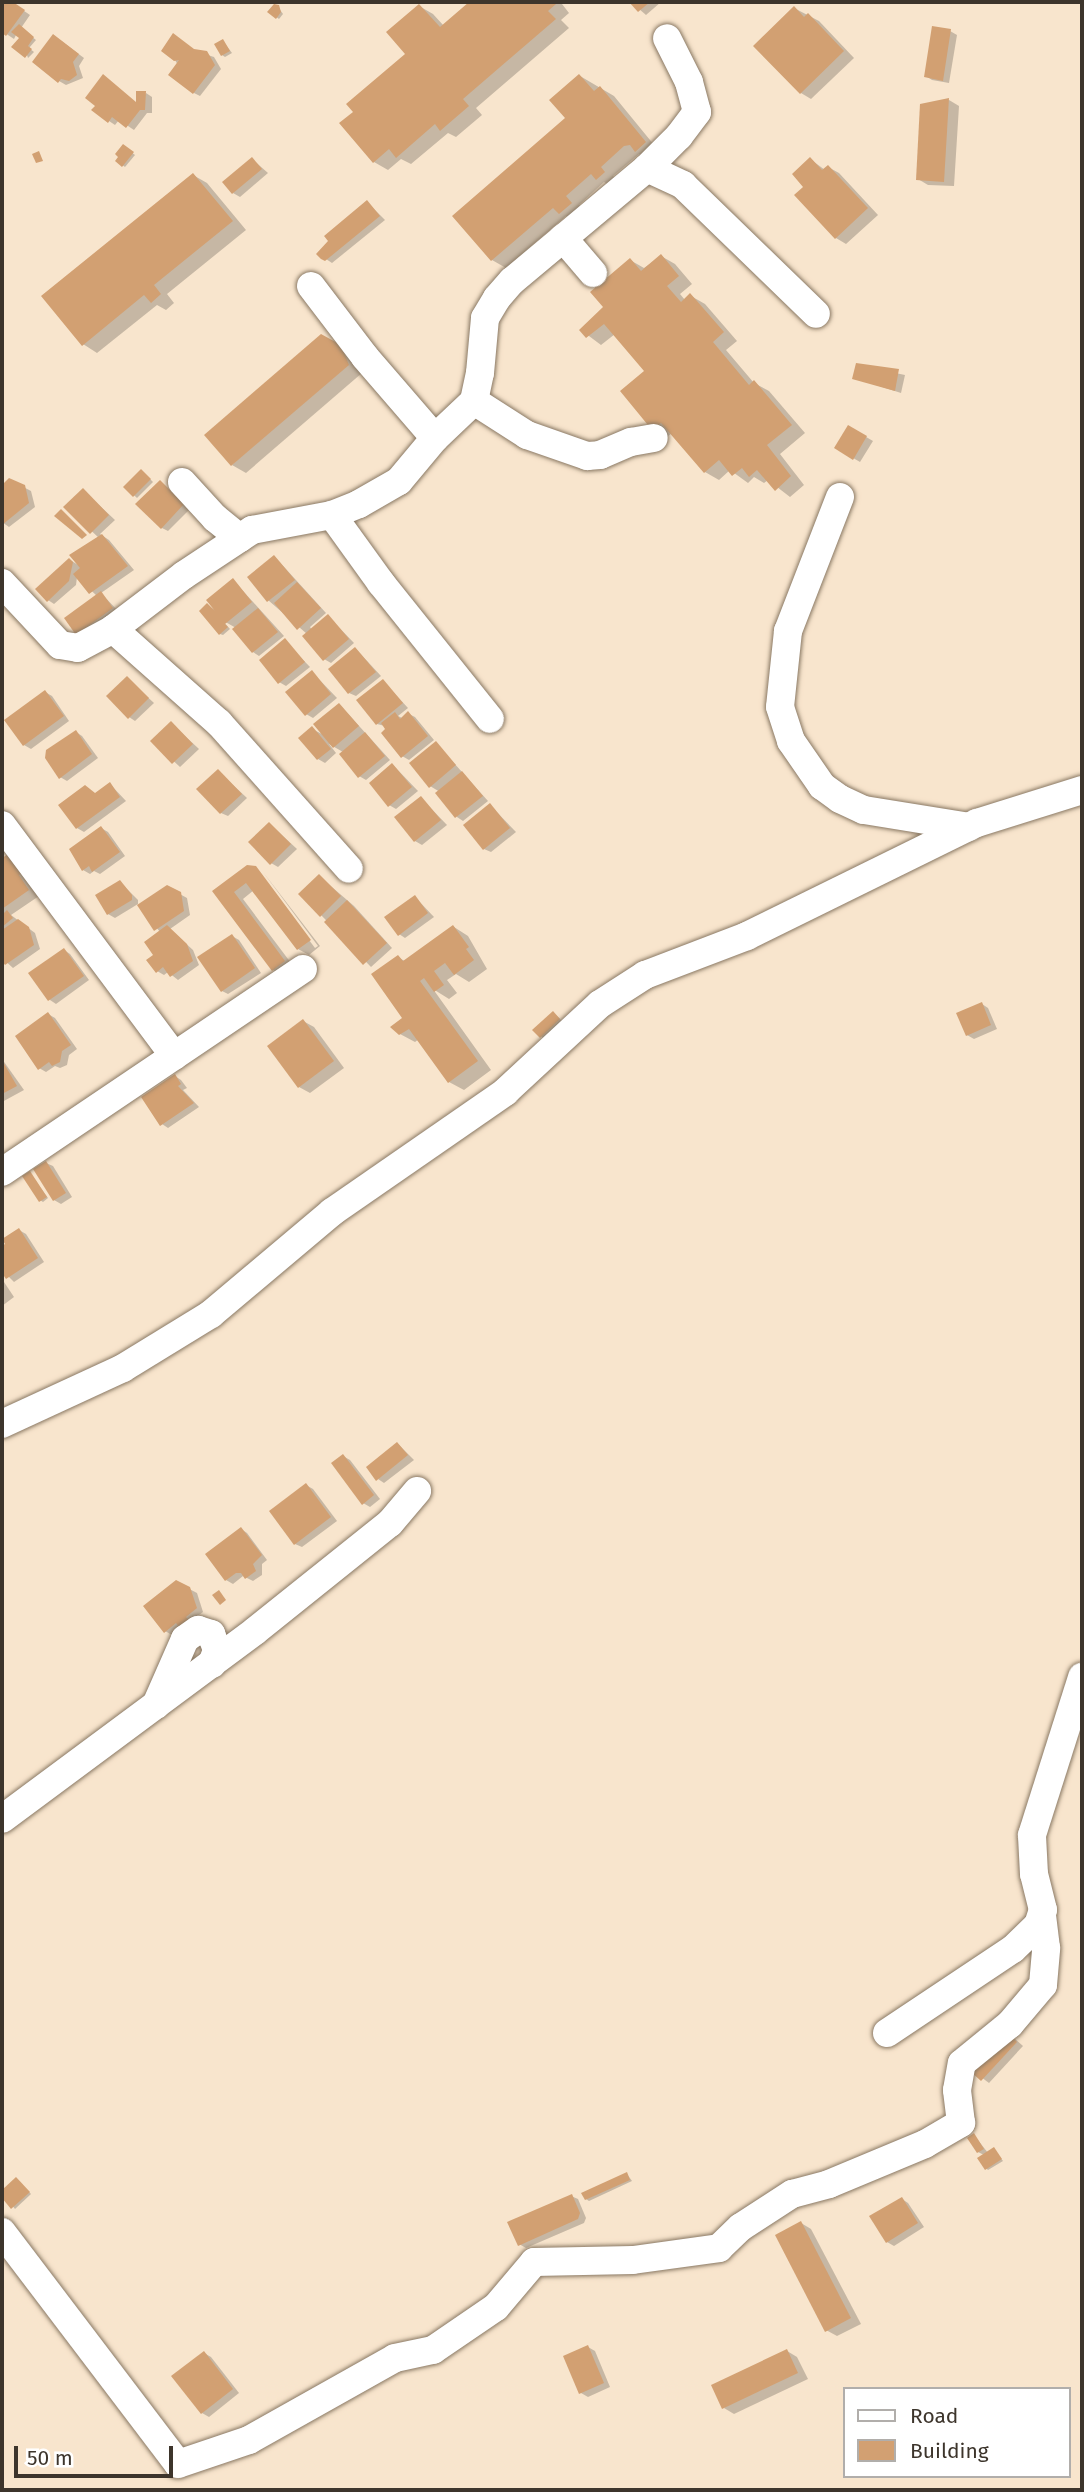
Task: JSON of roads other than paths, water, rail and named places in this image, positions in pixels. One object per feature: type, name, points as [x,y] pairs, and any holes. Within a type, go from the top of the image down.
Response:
[{"type":"street","points":[[2,583],[60,645],[78,648],[113,629],[184,575],[252,530],[332,515],[359,504],[399,481],[435,438],[474,401],[480,373],[485,318],[512,281],[647,168],[679,136],[697,112],[689,82],[667,38]]},
{"type":"street","points":[[647,168],[670,176],[683,185],[816,314]]},
{"type":"street","points":[[563,238],[593,273]]},
{"type":"street","points":[[311,286],[365,357],[435,438]]},
{"type":"street","points":[[474,401],[527,435],[587,456],[600,455],[631,442],[654,438]]},
{"type":"street","points":[[182,482],[215,518],[240,538]]},
{"type":"street","points":[[840,497],[788,631],[780,707],[791,741],[822,786],[840,799],[864,810],[969,827]]},
{"type":"street","points":[[332,515],[490,719]]},
{"type":"street","points":[[113,629],[219,723],[349,870]]},
{"type":"street","points":[[2,1424],[124,1368],[211,1314],[332,1212],[505,1092],[600,1004],[645,975],[747,936],[969,827],[1082,790]]},
{"type":"street","points":[[2,825],[174,1056]]},
{"type":"street","points":[[2,1172],[303,970]]},
{"type":"street","points":[[2,1819],[212,1664],[390,1523],[417,1491]]},
{"type":"street","points":[[155,1707],[185,1639],[198,1630],[211,1634],[217,1650],[212,1664]]},
{"type":"street","points":[[2,2232],[178,2464],[249,2440],[395,2358],[433,2350],[496,2307],[534,2262],[633,2260],[719,2248],[741,2227],[792,2194],[829,2185],[926,2144],[961,2123],[957,2090],[962,2063],[1010,2024],[1043,1985],[1046,1948],[1034,1874],[1032,1835],[1082,1677]]},
{"type":"street","points":[[887,2033],[1013,1949],[1038,1925],[1042,1914]]}]
